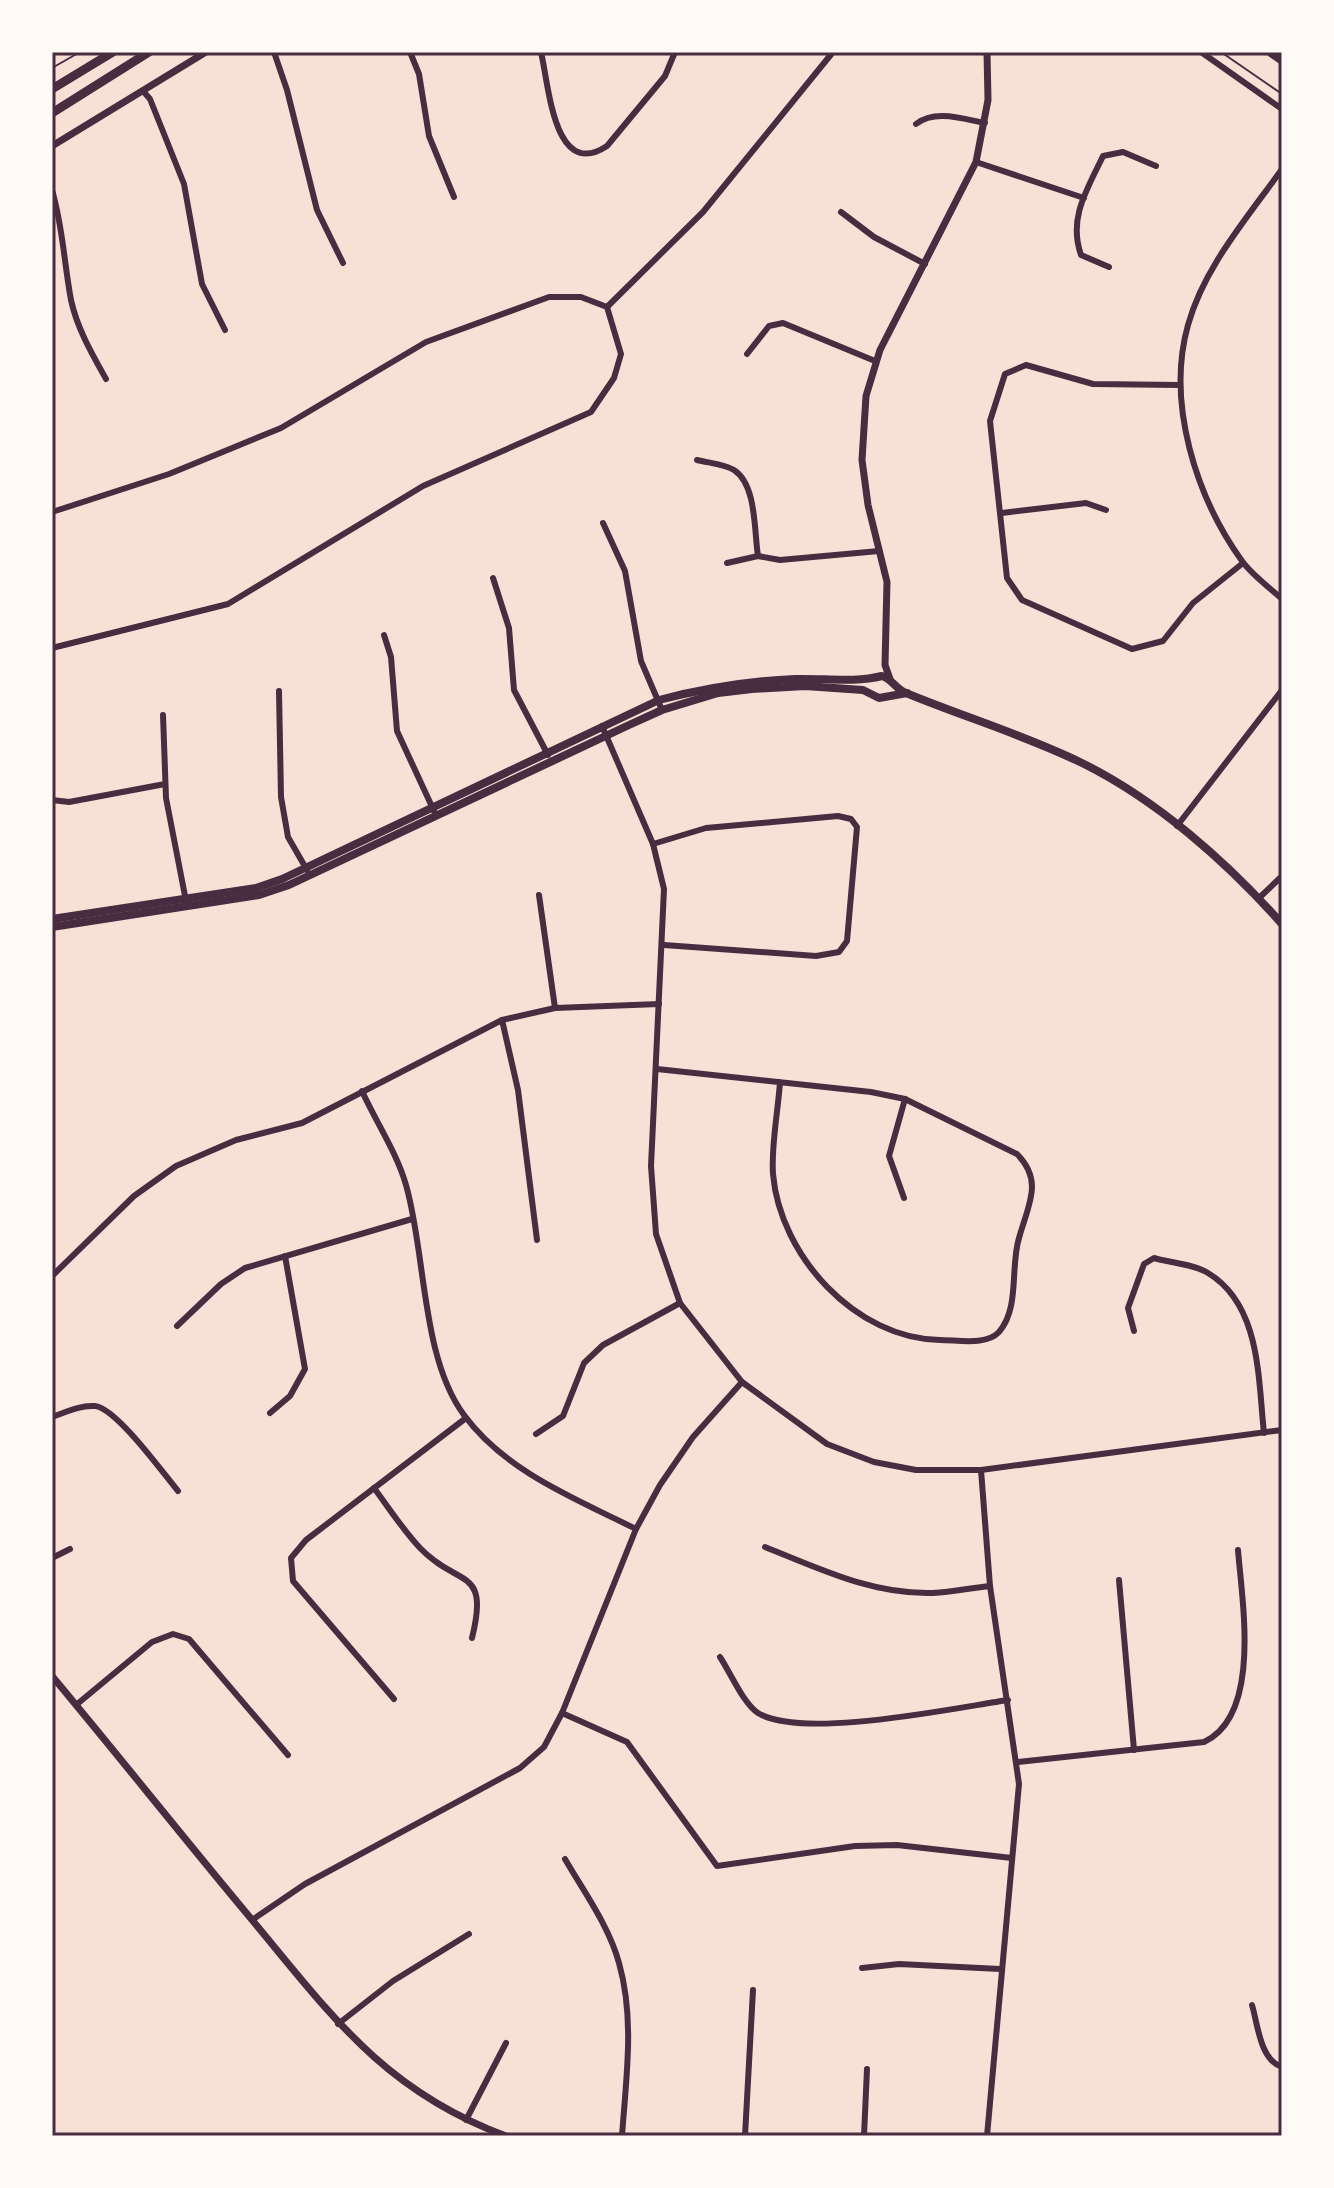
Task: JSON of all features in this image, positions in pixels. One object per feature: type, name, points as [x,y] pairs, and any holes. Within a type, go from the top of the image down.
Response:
[{"type":"highway","points":[[1272,52],[1282,59]]},
{"type":"main road","points":[[52,89],[113,52]]},
{"type":"main road","points":[[52,113],[149,52]]},
{"type":"main road","points":[[872,693],[876,678]]},
{"type":"main road","points":[[549,758],[602,726],[715,686],[752,681],[876,678],[1085,764],[1177,826],[1259,898],[1282,924]]},
{"type":"main road","points":[[888,697],[891,682]]},
{"type":"main road","points":[[52,919],[259,895],[549,758],[607,736],[660,705],[718,693],[805,686],[872,693],[879,698],[907,693]]},
{"type":"main road","points":[[52,927],[186,904]]},
{"type":"street","points":[[52,146],[206,52]]},
{"type":"street","points":[[274,52],[287,90],[317,210],[343,263]]},
{"type":"street","points":[[410,52],[419,74],[429,136],[454,197]]},
{"type":"street","points":[[541,52],[562,142],[575,154],[595,155],[607,146],[665,76],[675,52]]},
{"type":"street","points":[[607,307],[703,212],[833,52]]},
{"type":"street","points":[[891,682],[885,665],[887,582],[862,460],[866,396],[875,361],[976,162],[986,123],[987,52]]},
{"type":"street","points":[[1201,52],[1282,109]]},
{"type":"street","points":[[143,91],[150,99],[184,184],[202,284],[225,330]]},
{"type":"street","points":[[916,124],[924,117],[942,116],[986,123]]},
{"type":"street","points":[[1109,267],[1081,255],[1073,233],[1084,198],[1103,156],[1123,152],[1156,166]]},
{"type":"street","points":[[976,162],[1084,198]]},
{"type":"street","points":[[1282,169],[1217,261],[1188,324],[1179,385],[1191,454],[1216,517],[1243,563],[1282,599]]},
{"type":"street","points":[[52,190],[65,244],[72,302],[84,339],[106,379]]},
{"type":"street","points":[[841,212],[874,237],[925,264]]},
{"type":"street","points":[[52,512],[169,474],[281,428],[426,342],[549,297],[581,297],[607,307]]},
{"type":"street","points":[[52,648],[228,604],[423,486],[591,412],[614,378],[621,354],[607,307]]},
{"type":"street","points":[[747,354],[769,326],[783,323],[875,361]]},
{"type":"street","points":[[1179,385],[1093,384],[1026,365],[1005,374],[990,421],[1007,578],[1022,600],[1132,649],[1163,641],[1193,603],[1243,563]]},
{"type":"street","points":[[697,460],[731,468],[740,474],[749,490],[758,556]]},
{"type":"street","points":[[1002,513],[1086,503],[1106,510]]},
{"type":"street","points":[[603,523],[625,571],[641,661],[660,705]]},
{"type":"street","points":[[727,563],[758,556],[780,560],[879,551]]},
{"type":"street","points":[[493,578],[509,628],[514,690],[549,758]]},
{"type":"street","points":[[384,635],[391,657],[397,731],[434,812]]},
{"type":"street","points":[[876,678],[885,665]]},
{"type":"street","points":[[1177,826],[1282,690]]},
{"type":"street","points":[[279,691],[281,797],[288,837],[308,872]]},
{"type":"street","points":[[163,715],[165,784],[186,904]]},
{"type":"street","points":[[602,726],[653,844],[664,889],[664,945],[651,1166],[656,1234],[680,1303],[742,1382],[808,1433],[846,1453],[916,1470],[981,1470],[1282,1430]]},
{"type":"street","points":[[52,800],[69,802],[165,784]]},
{"type":"street","points":[[653,844],[706,828],[838,816],[851,819],[857,827],[847,941],[839,952],[816,956],[664,945]]},
{"type":"street","points":[[1259,898],[1282,876]]},
{"type":"street","points":[[539,895],[555,1008]]},
{"type":"street","points":[[52,1276],[134,1196],[176,1166],[236,1140],[302,1123],[502,1020],[555,1008],[659,1004]]},
{"type":"street","points":[[502,1020],[518,1090],[537,1240]]},
{"type":"street","points":[[657,1069],[780,1082],[905,1099],[1017,1154],[1030,1167],[1033,1185],[1014,1255],[1010,1312],[999,1331],[988,1340],[926,1340],[881,1329],[839,1299],[804,1259],[785,1222],[773,1174],[780,1082]]},
{"type":"street","points":[[362,1091],[406,1184],[433,1333],[453,1397],[466,1418],[525,1473],[636,1529]]},
{"type":"street","points":[[904,1198],[889,1156],[905,1099]]},
{"type":"street","points":[[177,1326],[221,1284],[245,1268],[412,1219]]},
{"type":"street","points":[[270,1413],[290,1396],[305,1369],[285,1256]]},
{"type":"street","points":[[1134,1331],[1128,1308],[1144,1264],[1154,1258],[1206,1272],[1226,1287],[1246,1316],[1264,1433]]},
{"type":"street","points":[[536,1434],[563,1416],[584,1363],[603,1345],[680,1303]]},
{"type":"street","points":[[252,1920],[305,1884],[520,1768],[544,1747],[562,1713],[636,1529],[660,1485],[693,1437],[742,1382]]},
{"type":"street","points":[[52,1417],[79,1407],[98,1406],[113,1416],[178,1491]]},
{"type":"street","points":[[394,1699],[293,1581],[291,1558],[306,1540],[466,1418]]},
{"type":"street","points":[[981,1470],[990,1586],[1018,1762],[987,2136]]},
{"type":"street","points":[[374,1488],[421,1550],[468,1581],[476,1591],[480,1605],[472,1638]]},
{"type":"street","points":[[765,1547],[855,1583],[899,1592],[935,1593],[990,1586]]},
{"type":"street","points":[[52,1558],[70,1549]]},
{"type":"street","points":[[1018,1762],[1204,1742],[1223,1728],[1246,1663],[1238,1550]]},
{"type":"street","points":[[1119,1580],[1134,1750]]},
{"type":"street","points":[[76,1705],[152,1642],[173,1634],[189,1639],[288,1755]]},
{"type":"street","points":[[720,1657],[756,1712],[783,1722],[806,1725],[891,1717],[1008,1700]]},
{"type":"street","points":[[52,1676],[338,2024],[397,2078],[466,2120],[506,2136]]},
{"type":"street","points":[[562,1713],[627,1742],[717,1866],[855,1846],[897,1845],[1012,1858]]},
{"type":"street","points":[[565,1859],[610,1938],[619,1963],[628,2043],[622,2136]]},
{"type":"street","points":[[338,2024],[393,1981],[469,1934]]},
{"type":"street","points":[[862,1968],[899,1964],[1000,1969]]},
{"type":"street","points":[[745,2136],[753,1990]]},
{"type":"street","points":[[1252,2005],[1266,2053],[1271,2063],[1282,2067]]},
{"type":"street","points":[[466,2120],[506,2043]]},
{"type":"street","points":[[864,2136],[867,2069]]},
{"type":"path","points":[[52,68],[80,52]]},
{"type":"path","points":[[1221,52],[1282,94]]}]
